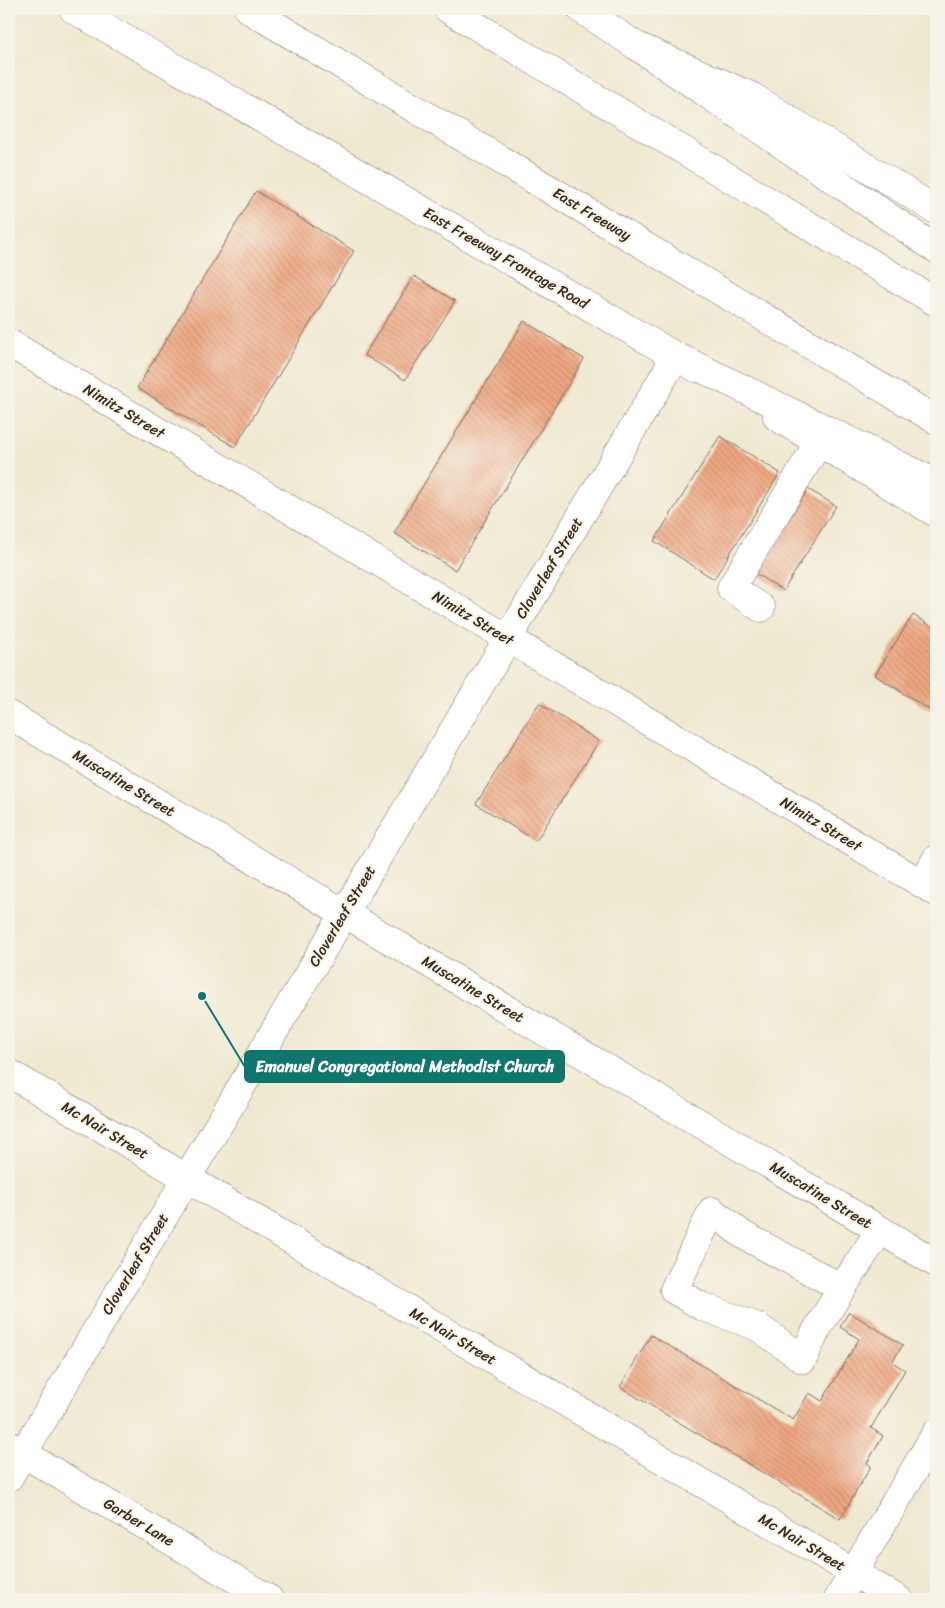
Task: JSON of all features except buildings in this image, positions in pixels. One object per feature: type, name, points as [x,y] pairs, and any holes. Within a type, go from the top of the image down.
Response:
[{"type":"main road","name":"East Freeway Frontage Road","points":[[73,9],[676,356],[936,513]]},
{"type":"main road","name":"East Freeway","points":[[248,9],[936,420]]},
{"type":"main road","points":[[448,9],[936,302]]},
{"type":"main road","points":[[581,9],[936,249]]},
{"type":"main road","points":[[635,45],[751,96],[936,210]]},
{"type":"main road","name":"Nimitz Street","points":[[9,343],[929,888]]},
{"type":"main road","points":[[676,356],[936,483]]},
{"type":"main road","name":"Cloverleaf Street","points":[[9,1477],[16,1449],[186,1178],[676,356]]},
{"type":"main road","points":[[761,608],[731,588],[819,442]]},
{"type":"main road","name":"Muscatine Street","points":[[9,715],[936,1264]]},
{"type":"main road","points":[[929,888],[936,859]]},
{"type":"main road","name":"Mc Nair Street","points":[[9,1073],[898,1599]]},
{"type":"main road","points":[[842,1288],[743,1235],[712,1211],[674,1290],[700,1306],[758,1327],[803,1359],[817,1329],[880,1230]]},
{"type":"main road","points":[[838,1599],[936,1433]]},
{"type":"main road","name":"Garber Lane","points":[[16,1449],[269,1599]]},
{"type":"place","name":"Emanuel Congregational Methodist Church","points":[[202,996]]}]
